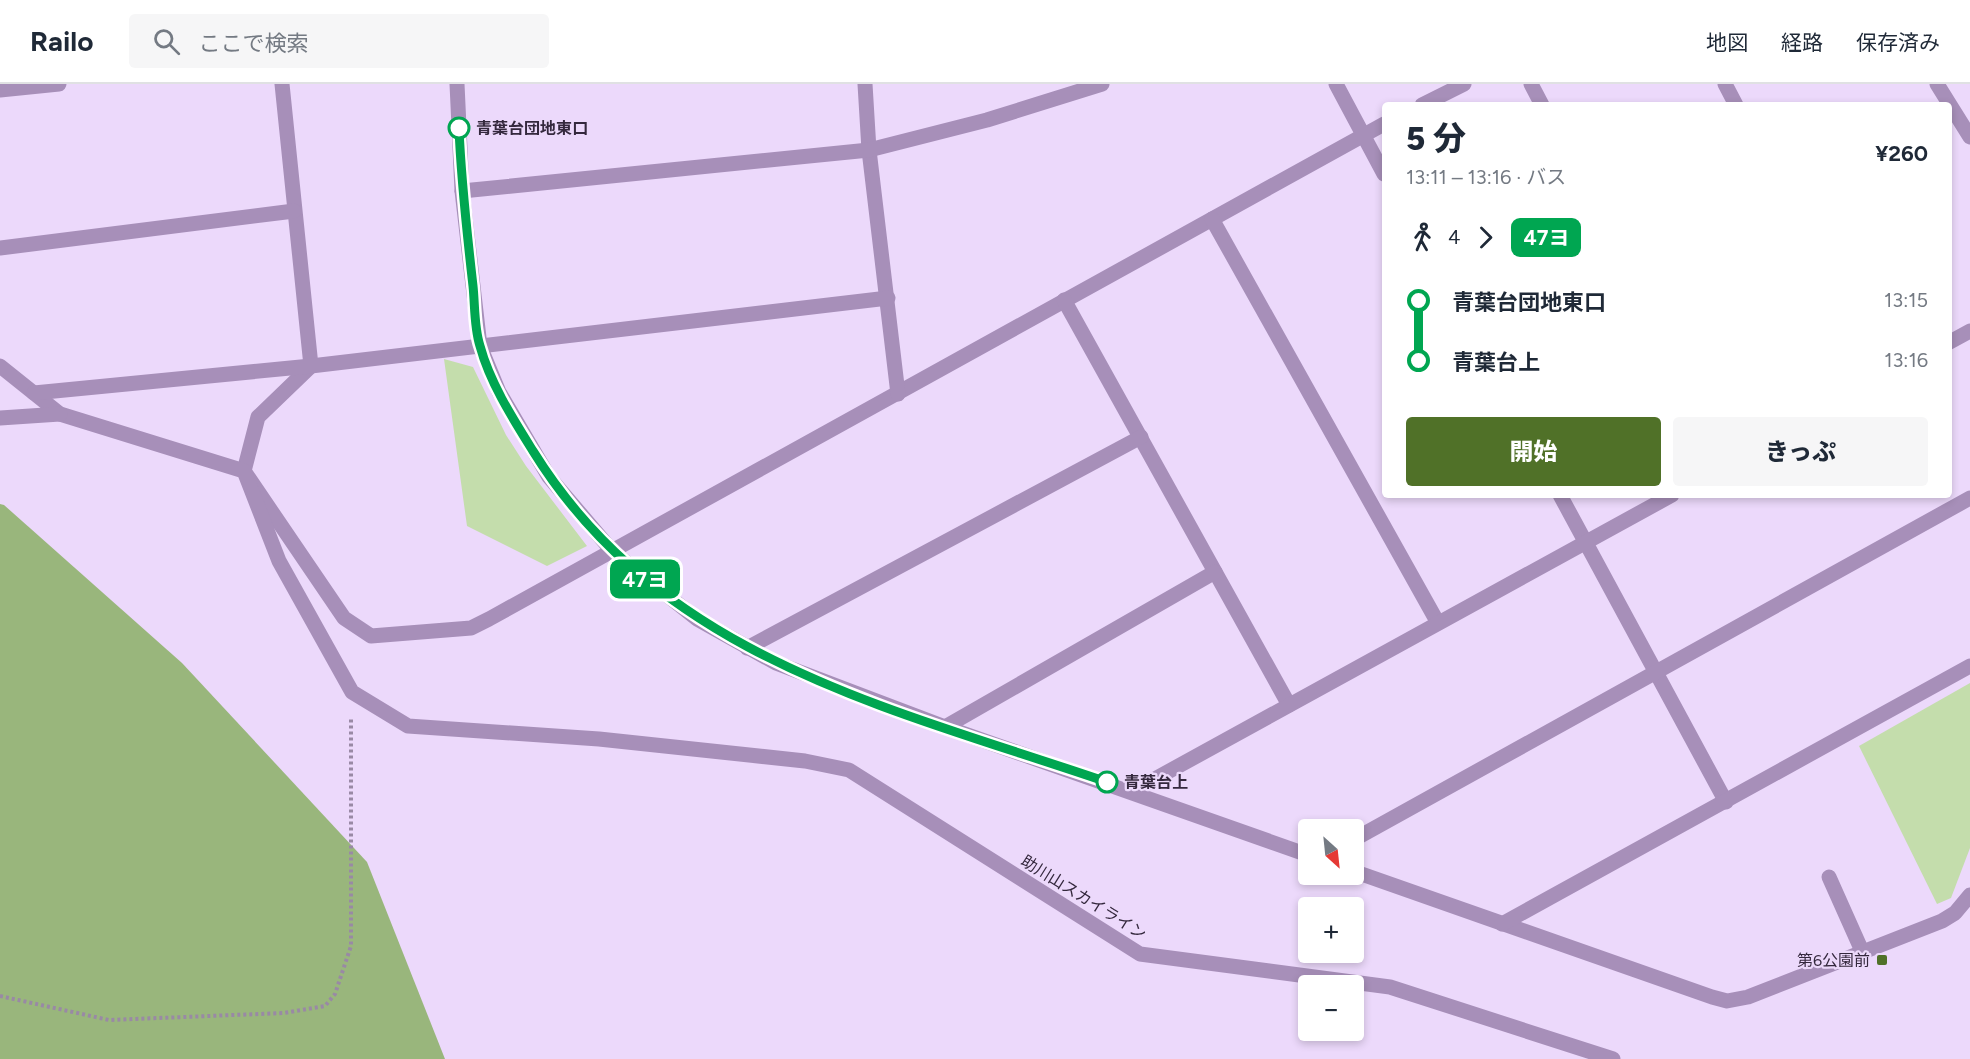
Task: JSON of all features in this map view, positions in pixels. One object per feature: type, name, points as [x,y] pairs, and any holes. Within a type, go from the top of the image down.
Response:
[{"type":"street","points":[[0,90],[59,84]]},
{"type":"street","points":[[282,84],[310,366]]},
{"type":"street","points":[[457,84],[462,191],[480,346],[499,392],[549,477],[613,552],[697,619],[747,648],[821,682],[1298,851]]},
{"type":"street","points":[[865,84],[869,150],[898,394]]},
{"type":"street","points":[[462,191],[869,150],[987,120],[1102,84]]},
{"type":"street","points":[[1336,84],[1382,170]]},
{"type":"street","points":[[1428,102],[1464,84]]},
{"type":"street","points":[[1531,84],[1540,102]]},
{"type":"street","points":[[1725,84],[1734,102]]},
{"type":"street","points":[[1937,84],[1948,102]]},
{"type":"street","points":[[1952,108],[1970,136]]},
{"type":"street","points":[[0,418],[60,414],[244,471],[344,618],[371,636],[471,628],[613,552],[1382,125]]},
{"type":"street","points":[[0,248],[294,211]]},
{"type":"street","points":[[1212,219],[1438,623]]},
{"type":"street","points":[[34,393],[310,366],[888,298]]},
{"type":"street","points":[[1064,300],[1290,705]]},
{"type":"street","points":[[1952,341],[1970,331]]},
{"type":"street","points":[[0,366],[60,414]]},
{"type":"street","points":[[310,366],[258,417],[244,471],[279,561],[352,692]]},
{"type":"street","points":[[747,648],[1141,437]]},
{"type":"street","points":[[1562,498],[1726,802]]},
{"type":"street","points":[[1133,791],[1667,498]]},
{"type":"street","points":[[1364,834],[1970,498]]},
{"type":"street","points":[[945,727],[1215,573]]},
{"type":"street","points":[[1502,924],[1970,666]]},
{"type":"street","name":"助川山スカイライン","points":[[352,692],[408,726],[599,739],[805,761],[849,770],[1140,954],[1390,987],[1613,1059]]},
{"type":"street","points":[[1364,875],[1620,967],[1727,1001],[1748,997],[1942,921],[1955,913],[1970,895]]},
{"type":"street","points":[[1829,877],[1862,951]]},
{"type":"path","points":[[0,996],[109,1020],[284,1013],[325,1006],[335,994],[351,946],[352,692]]},
{"type":"green space","points":[[444,359],[473,367],[506,435],[526,466],[587,546],[547,566],[467,526]]},
{"type":"green space","points":[[0,504],[4,505],[182,663],[367,862],[445,1059],[0,1059]]},
{"type":"green space","points":[[1970,683],[1970,848],[1951,898],[1937,904],[1859,746]]},
{"type":"bus line","name":"47ヨ","points":[[459,128],[462,191],[480,346],[499,392],[549,477],[613,552],[697,619],[776,663],[821,682],[945,727],[1107,782]]},
{"type":"place","name":"青葉台団地東口","points":[[459,128]]},
{"type":"place","name":"青葉台上","points":[[1107,782]]},
{"type":"place","name":"第6公園前","points":[[1882,960]]}]
